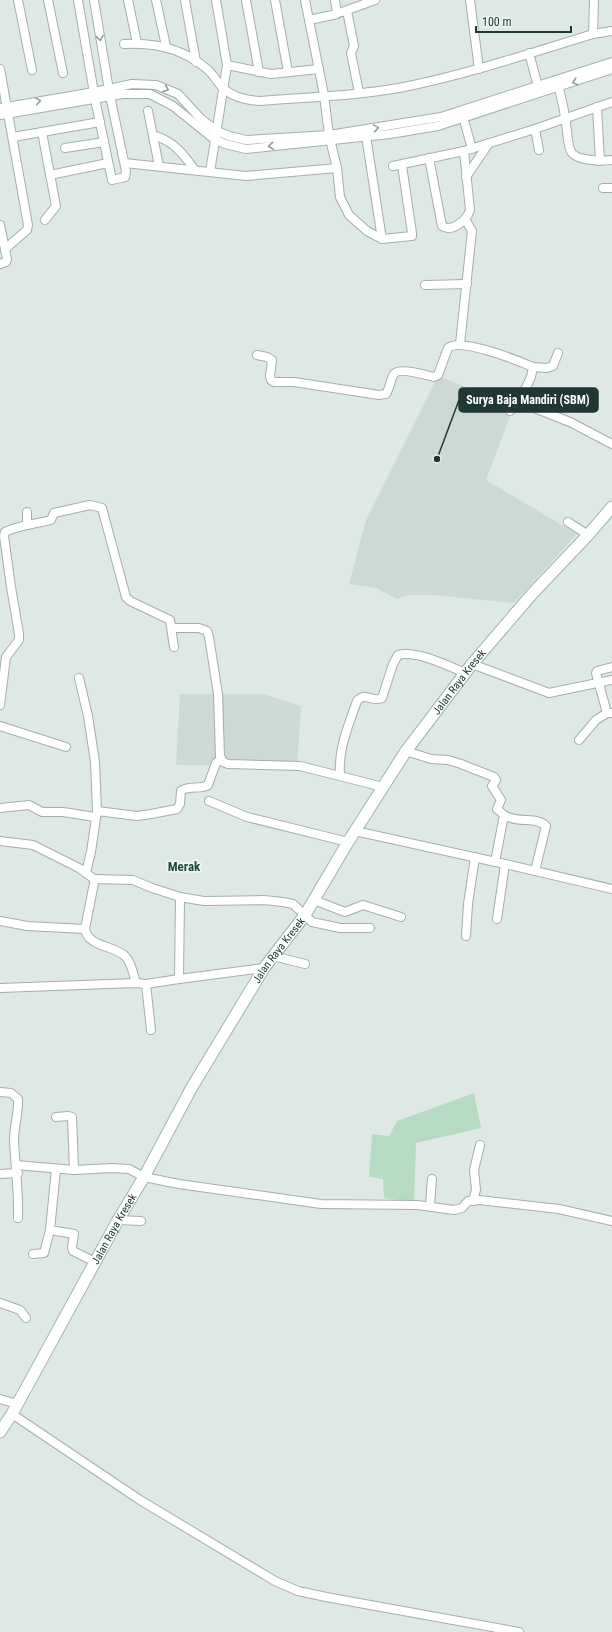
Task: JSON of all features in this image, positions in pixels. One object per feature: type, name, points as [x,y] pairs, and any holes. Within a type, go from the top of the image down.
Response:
[{"type":"main road","name":"Jalan Raya Kresek","points":[[0,1432],[15,1409],[118,1220],[144,1177],[192,1087],[264,968],[305,916],[348,842],[406,751],[472,664],[532,594],[588,535],[608,517],[612,507]]},
{"type":"street","points":[[18,0],[32,70]]},
{"type":"street","points":[[48,0],[63,73]]},
{"type":"street","points":[[78,0],[94,96],[112,180],[125,177],[125,164],[109,93],[94,0]]},
{"type":"street","points":[[128,0],[137,43]]},
{"type":"street","points":[[156,0],[166,46]]},
{"type":"street","points":[[185,0],[196,62]]},
{"type":"street","points":[[210,172],[214,139],[217,130],[227,65],[216,0]]},
{"type":"street","points":[[246,0],[259,72]]},
{"type":"street","points":[[275,0],[288,72]]},
{"type":"street","points":[[306,0],[324,95],[340,197],[349,215],[367,231],[382,239],[412,236],[402,165]]},
{"type":"street","points":[[335,0],[337,14]]},
{"type":"street","points":[[309,20],[347,11],[375,0]]},
{"type":"street","points":[[470,0],[479,69]]},
{"type":"street","points":[[593,34],[594,0]]},
{"type":"street","points":[[347,11],[354,46],[351,53],[359,93]]},
{"type":"street","points":[[124,44],[137,43],[166,46],[190,57],[207,69],[223,89],[244,100],[259,101],[359,93],[404,87],[479,69],[593,34],[612,31]]},
{"type":"street","points":[[529,53],[538,90]]},
{"type":"street","points":[[4,111],[109,93],[132,84],[156,84],[178,94],[201,119],[217,130],[246,140],[366,136],[390,134],[462,114],[538,90],[612,62]]},
{"type":"street","points":[[227,65],[271,74],[319,69]]},
{"type":"street","points":[[558,83],[612,69]]},
{"type":"street","points":[[0,71],[4,111],[13,137],[28,225],[27,230],[5,249]]},
{"type":"street","points":[[558,83],[566,117],[569,147],[573,154],[581,158],[600,161],[612,160]]},
{"type":"street","points":[[109,93],[150,94],[173,106],[214,139],[225,144],[246,149],[435,122]]},
{"type":"street","points":[[393,166],[468,150],[535,129],[612,102]]},
{"type":"street","points":[[597,107],[600,161]]},
{"type":"street","points":[[148,111],[159,166]]},
{"type":"street","points":[[429,158],[442,226],[446,229],[450,228],[465,219],[470,210],[466,176],[468,150],[462,114]]},
{"type":"street","points":[[13,137],[100,122]]},
{"type":"street","points":[[535,129],[539,150]]},
{"type":"street","points":[[42,132],[56,206],[45,220]]},
{"type":"street","points":[[153,135],[166,139],[182,152],[195,170]]},
{"type":"street","points":[[366,136],[382,239]]},
{"type":"street","points":[[65,148],[104,142]]},
{"type":"street","points":[[466,176],[489,143]]},
{"type":"street","points":[[50,175],[108,163]]},
{"type":"street","points":[[125,164],[159,166],[246,176],[336,168]]},
{"type":"street","points":[[603,188],[612,188]]},
{"type":"street","points":[[460,344],[472,231],[465,219]]},
{"type":"street","points":[[0,225],[7,261],[0,264]]},
{"type":"street","points":[[425,285],[467,284]]},
{"type":"street","points":[[257,355],[267,357],[272,360],[270,376],[271,380],[274,382],[299,383],[379,395],[386,394],[394,374],[397,371],[403,370],[434,377],[438,375],[450,346],[460,344],[510,357],[533,367],[547,368],[553,366],[558,353]]},
{"type":"street","points":[[510,412],[519,402],[531,377],[533,367]]},
{"type":"street","points":[[519,402],[570,422],[612,444]]},
{"type":"street","points":[[0,705],[6,657],[19,640],[10,587],[4,536],[9,530],[27,524],[51,520],[54,513],[90,505],[102,508],[126,597],[130,601],[170,620],[174,647]]},
{"type":"street","points":[[27,512],[27,524]]},
{"type":"street","points":[[568,522],[588,535]]},
{"type":"street","points":[[172,628],[200,628],[207,631],[218,694],[221,759]]},
{"type":"street","points":[[340,776],[342,743],[357,701],[360,697],[365,696],[378,700],[382,698],[393,664],[398,655],[403,654],[425,657],[444,663],[466,673]]},
{"type":"street","points":[[472,664],[549,693],[561,692],[598,682],[612,680]]},
{"type":"street","points":[[578,740],[596,720],[610,713],[596,673],[597,671],[612,667]]},
{"type":"street","points":[[79,678],[88,716],[95,762],[96,814],[91,852],[86,872]]},
{"type":"street","points":[[0,726],[66,747]]},
{"type":"street","points":[[406,751],[431,759],[448,760],[462,764],[494,777],[496,780],[492,786],[501,800],[497,809],[508,818],[522,821],[529,820],[542,823],[546,826],[535,871]]},
{"type":"street","points":[[221,759],[228,764],[300,766],[383,787]]},
{"type":"street","points":[[0,808],[29,806],[42,812],[137,816],[151,814],[177,808],[180,804],[181,791],[187,788],[200,789],[208,785],[216,763],[221,759]]},
{"type":"street","points":[[209,802],[247,817],[348,842]]},
{"type":"street","points":[[495,862],[504,815]]},
{"type":"street","points":[[355,831],[612,889]]},
{"type":"street","points":[[0,841],[33,845],[58,856],[86,872],[94,879],[133,880],[180,897],[204,901],[264,900],[283,902],[293,904],[312,922],[348,928],[370,928]]},
{"type":"street","points":[[466,936],[468,904],[475,858]]},
{"type":"street","points":[[497,919],[505,864]]},
{"type":"street","points":[[94,879],[85,929],[86,935],[92,941],[118,951],[126,957],[130,963],[136,983]]},
{"type":"street","points":[[179,979],[180,897]]},
{"type":"street","points":[[314,900],[341,912],[349,912],[363,905],[401,917]]},
{"type":"street","points":[[0,921],[27,926],[85,929]]},
{"type":"street","points":[[273,956],[305,964]]},
{"type":"street","points":[[0,988],[136,983],[146,984],[264,968]]},
{"type":"street","points":[[146,984],[151,1030]]},
{"type":"street","points":[[0,1092],[11,1093],[18,1099],[14,1125],[19,1197],[18,1218]]},
{"type":"street","points":[[56,1117],[72,1117],[74,1170]]},
{"type":"street","points":[[473,1200],[476,1190],[474,1170],[480,1145]]},
{"type":"street","points":[[0,1174],[17,1169],[74,1170],[112,1168],[129,1170],[144,1177],[179,1184],[321,1204],[430,1206],[454,1210],[462,1208],[468,1201],[473,1200],[559,1209],[612,1220]]},
{"type":"street","points":[[33,1254],[44,1253],[50,1230],[56,1169]]},
{"type":"street","points":[[430,1206],[432,1179]]},
{"type":"street","points":[[118,1220],[141,1222]]},
{"type":"street","points":[[50,1230],[74,1234],[72,1247],[73,1251],[95,1262]]},
{"type":"street","points":[[0,1303],[20,1310],[26,1318]]},
{"type":"street","points":[[0,1400],[15,1409],[140,1500],[275,1581],[286,1586],[298,1591],[326,1597],[519,1632]]},
{"type":"shaded area","points":[[438,376],[514,406],[486,480],[577,534],[514,603],[432,595],[408,595],[397,599],[376,588],[349,584],[366,520]]},
{"type":"shaded area","points":[[180,694],[263,694],[301,706],[297,766],[176,765]]},
{"type":"green space","points":[[474,1093],[481,1128],[416,1143],[414,1202],[384,1198],[383,1179],[369,1177],[372,1134],[389,1136],[397,1121]]},
{"type":"place","name":"Surya Baja Mandiri (SBM)","points":[[437,459]]},
{"type":"district","name":"Merak","points":[[184,866]]}]
